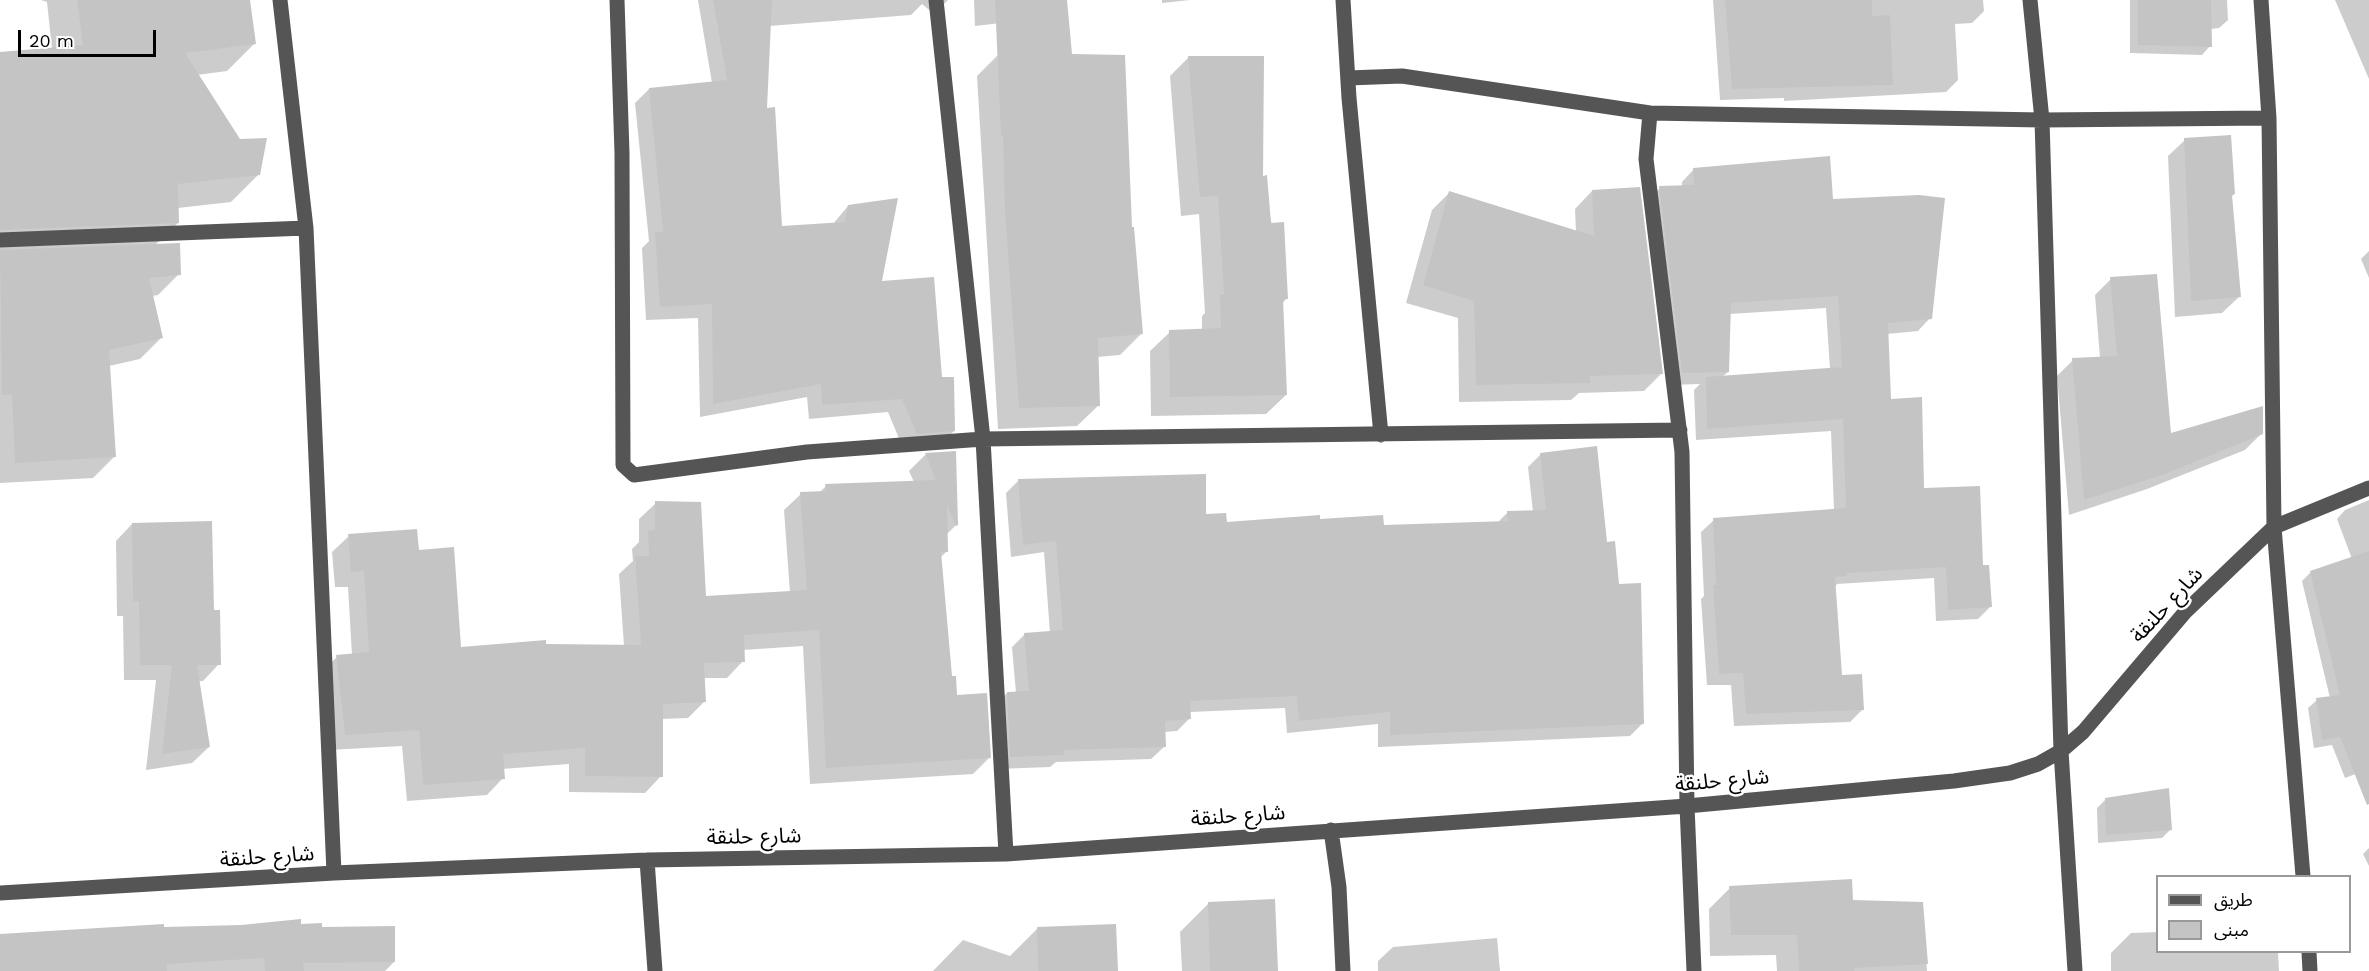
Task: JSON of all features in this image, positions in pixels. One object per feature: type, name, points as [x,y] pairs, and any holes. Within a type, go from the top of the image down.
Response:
[{"type":"street","points":[[280,0],[306,228],[333,873]]},
{"type":"street","points":[[617,0],[622,153],[623,465],[634,476],[807,452],[983,439],[1680,430]]},
{"type":"street","points":[[936,0],[983,439],[1006,855]]},
{"type":"street","points":[[1342,0],[1381,435]]},
{"type":"street","points":[[2030,0],[2042,120],[2061,751],[2075,971]]},
{"type":"street","points":[[2261,0],[2269,118],[2274,527],[2302,875]]},
{"type":"street","points":[[1348,78],[1402,76],[1650,113],[2042,120],[2269,118]]},
{"type":"street","points":[[1650,113],[1647,159],[1663,311],[1680,430],[1687,806],[1694,971]]},
{"type":"street","points":[[0,240],[306,228]]},
{"type":"street","name":"شارع حلنقة","points":[[0,893],[333,873],[647,860],[1006,855],[1687,806],[1954,781],[2010,773],[2038,764],[2061,751],[2084,732],[2186,611],[2274,527],[2369,488]]},
{"type":"street","points":[[1331,831],[1339,887],[1343,971]]},
{"type":"street","points":[[647,860],[655,971]]},
{"type":"street","points":[[2309,953],[2310,971]]},
{"type":"building","points":[[77,0],[250,0],[256,44],[185,53],[240,139],[267,138],[260,175],[178,184],[179,223],[0,230],[0,52],[83,45]]},
{"type":"building","points":[[713,0],[772,0],[767,108],[775,107],[782,226],[845,222],[848,205],[898,198],[882,281],[934,277],[942,377],[954,377],[955,431],[917,434],[902,399],[822,405],[821,384],[713,404],[712,304],[660,307],[655,232],[663,232],[649,88],[727,80]]},
{"type":"building","points":[[995,0],[1067,0],[1072,54],[1125,55],[1132,227],[1134,227],[1143,334],[1098,338],[1100,406],[1019,408],[1005,212]]},
{"type":"building","points":[[1725,0],[1872,0],[1872,16],[1890,15],[1893,85],[1732,89]]},
{"type":"building","points":[[2138,0],[2211,0],[2212,47],[2138,45]]},
{"type":"building","points":[[1188,56],[1264,56],[1263,176],[1267,175],[1271,223],[1284,222],[1288,299],[1283,299],[1287,395],[1170,397],[1169,330],[1221,328],[1220,295],[1224,295],[1218,196],[1200,197]]},
{"type":"building","points":[[2231,135],[2235,194],[2232,195],[2241,297],[2191,301],[2184,138]]},
{"type":"building","points":[[1830,156],[1833,199],[1919,195],[1945,198],[1932,319],[1888,323],[1891,399],[1922,397],[1924,488],[1980,486],[1983,565],[1989,565],[1992,607],[1948,610],[1946,567],[1847,573],[1847,576],[1835,577],[1842,675],[1862,674],[1864,710],[1746,714],[1743,673],[1719,674],[1713,585],[1716,585],[1713,518],[1846,508],[1843,419],[1707,429],[1706,377],[1842,367],[1838,296],[1731,303],[1729,372],[1682,373],[1659,186],[1694,185],[1693,168]]},
{"type":"building","points":[[1640,187],[1663,374],[1590,376],[1590,383],[1476,385],[1474,301],[1423,285],[1449,191],[1594,236],[1592,190]]},
{"type":"building","points":[[180,243],[181,275],[149,278],[163,338],[109,350],[116,457],[15,463],[12,395],[2,395],[0,250]]},
{"type":"building","points":[[2157,274],[2171,433],[2263,406],[2263,434],[2165,474],[2084,500],[2072,358],[2117,356],[2110,277]]},
{"type":"building","points":[[1597,446],[1607,542],[1615,541],[1619,584],[1641,583],[1644,724],[1390,735],[1390,712],[1299,721],[1297,696],[1190,701],[1191,719],[1165,721],[1166,747],[1064,750],[1064,755],[1010,757],[1007,692],[1029,691],[1024,633],[1063,630],[1056,541],[1023,545],[1018,479],[1206,474],[1206,514],[1226,513],[1227,522],[1320,515],[1320,519],[1383,515],[1384,525],[1508,521],[1507,511],[1546,510],[1540,453]]},
{"type":"building","points":[[956,451],[958,525],[956,526],[947,505],[948,552],[941,552],[952,676],[956,676],[957,695],[987,693],[991,758],[826,768],[819,630],[744,635],[745,662],[704,663],[706,702],[663,704],[663,777],[585,776],[585,748],[503,754],[505,779],[423,785],[419,730],[345,735],[336,655],[369,652],[364,571],[351,572],[348,534],[417,529],[419,550],[454,547],[461,647],[546,640],[546,644],[641,645],[635,556],[649,556],[648,531],[655,530],[655,501],[701,502],[706,596],[807,590],[800,492],[826,491],[825,484],[936,480],[925,453]]},
{"type":"building","points":[[212,521],[214,610],[220,610],[221,665],[197,665],[210,747],[162,754],[172,665],[140,665],[139,601],[133,601],[132,523]]},
{"type":"building","points":[[2369,551],[2369,804],[2367,805],[2340,737],[2322,740],[2316,698],[2340,695],[2310,571]]},
{"type":"building","points":[[2169,788],[2172,830],[2106,835],[2105,798]]},
{"type":"building","points":[[1852,879],[1853,900],[1923,902],[1928,964],[1854,968],[1854,971],[1799,971],[1797,935],[1731,935],[1729,886]]},
{"type":"building","points":[[1275,899],[1278,971],[1210,971],[1208,902]]},
{"type":"building","points":[[301,919],[301,924],[322,923],[322,927],[395,926],[395,962],[303,963],[304,971],[265,971],[264,958],[167,964],[167,971],[0,971],[0,934],[164,924],[164,927],[241,925]]},
{"type":"building","points":[[1116,924],[1118,971],[1038,971],[1037,927]]}]
